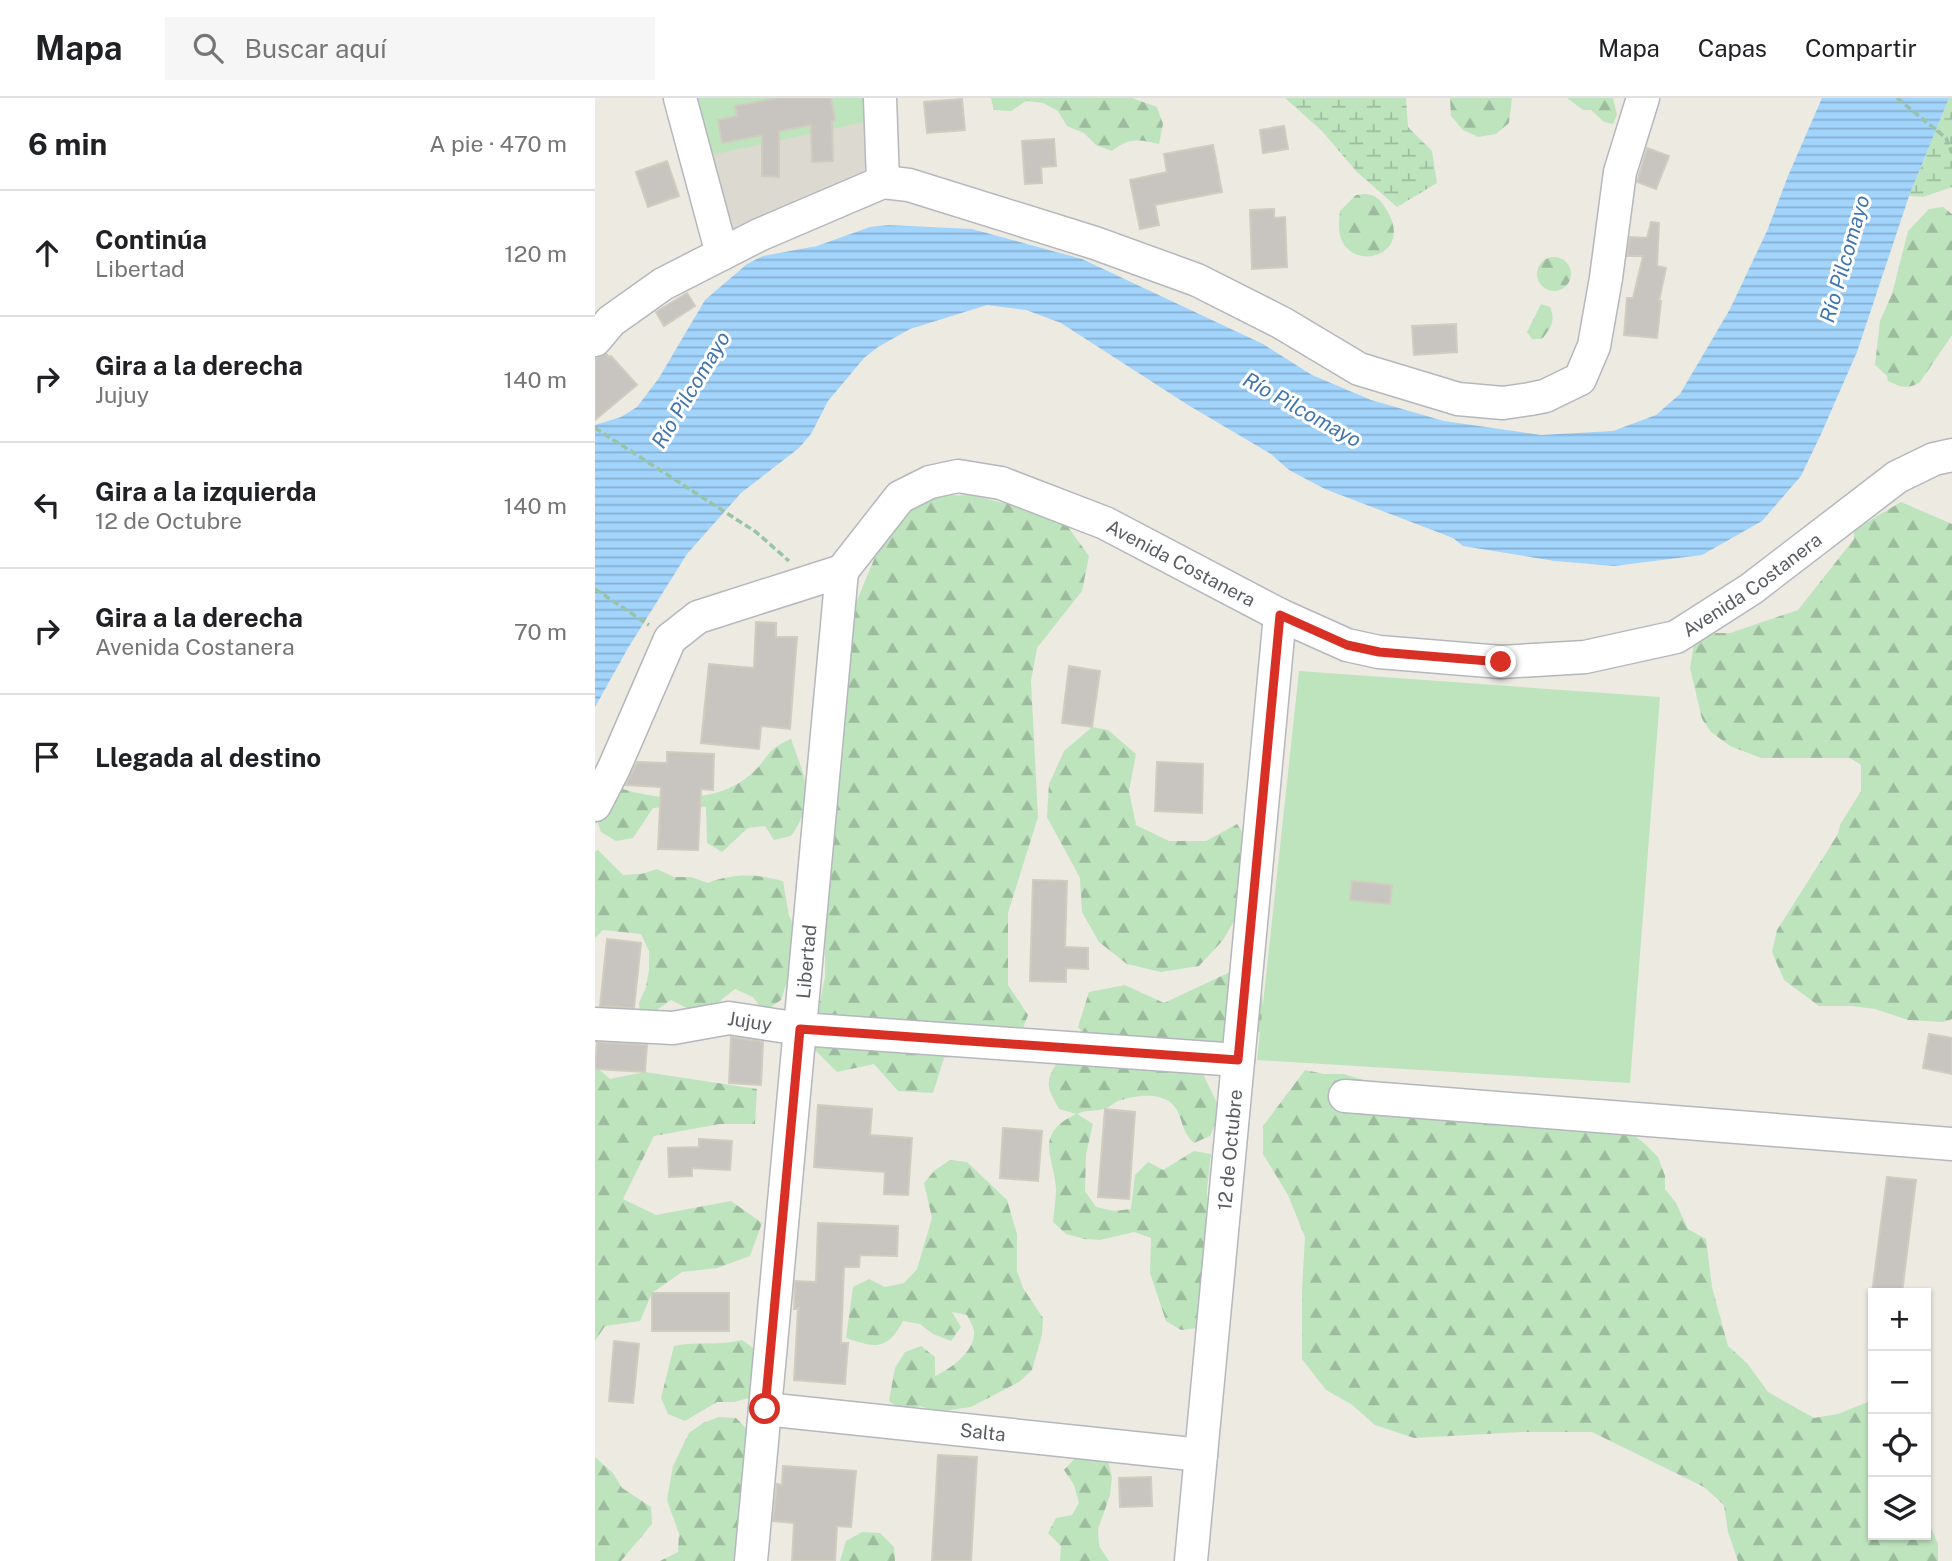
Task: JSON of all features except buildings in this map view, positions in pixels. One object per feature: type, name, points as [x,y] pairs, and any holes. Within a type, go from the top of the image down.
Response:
[{"type":"street","points":[[680,98],[722,254]]},
{"type":"street","points":[[880,98],[883,182]]},
{"type":"street","points":[[595,340],[611,321],[663,284],[759,235],[883,182],[909,185],[1095,243],[1197,280],[1282,323],[1359,369],[1458,399],[1503,403],[1545,396],[1580,379],[1594,346],[1620,172],[1643,98]]},
{"type":"street","name":"Avenida Costanera","points":[[842,571],[900,497],[930,482],[958,476],[1001,483],[1105,523],[1280,615],[1347,645],[1379,652],[1501,662],[1585,657],[1676,637],[1751,589],[1897,477],[1934,459],[1952,456]]},
{"type":"street","points":[[595,805],[670,639],[698,617],[842,571]]},
{"type":"street","name":"Libertad","points":[[751,1561],[842,571]]},
{"type":"street","name":"12 de Octubre","points":[[1191,1561],[1280,615]]},
{"type":"street","name":"Jujuy","points":[[595,1024],[673,1028],[729,1018],[800,1029],[1238,1060]]},
{"type":"street","points":[[1345,1096],[1952,1144]]},
{"type":"street","name":"Salta","points":[[765,1409],[1201,1455]]},
{"type":"path","points":[[1897,98],[1946,138],[1952,153]]},
{"type":"path","points":[[595,428],[757,533],[812,581]]},
{"type":"path","points":[[595,589],[656,629]]},
{"type":"shaded area","points":[[690,98],[873,98],[876,174],[728,235]]},
{"type":"green space","points":[[696,98],[868,98],[870,121],[711,155]]},
{"type":"green space","points":[[991,98],[1132,98],[1157,107],[1163,124],[1159,144],[1134,141],[1112,151],[1096,145],[1084,133],[1067,126],[1058,111],[1043,103],[1026,101],[1011,111],[994,110]]},
{"type":"green space","points":[[1285,98],[1406,98],[1408,127],[1432,151],[1437,183],[1397,207],[1357,172],[1322,131]]},
{"type":"green space","points":[[1450,98],[1512,98],[1509,123],[1496,134],[1478,137],[1463,130],[1451,116]]},
{"type":"green space","points":[[1567,98],[1613,98],[1617,115],[1613,124],[1604,122],[1591,110],[1583,110]]},
{"type":"green space","points":[[1949,98],[1952,98],[1952,187],[1923,197],[1909,196]]},
{"type":"green space","points":[[1365,194],[1380,200],[1393,225],[1393,237],[1388,247],[1380,254],[1369,256],[1358,255],[1348,249],[1341,239],[1339,229],[1340,211],[1356,195]]},
{"type":"green space","points":[[1943,207],[1952,214],[1952,335],[1920,382],[1908,387],[1900,386],[1888,381],[1887,376],[1875,365],[1880,321],[1892,294],[1908,231],[1929,209]]},
{"type":"green space","points":[[1554,257],[1566,262],[1571,274],[1566,286],[1554,291],[1542,286],[1537,274],[1542,262]]},
{"type":"green space","points":[[1541,304],[1550,307],[1552,324],[1542,339],[1532,339],[1527,332]]},
{"type":"green space","points":[[970,495],[1038,511],[1068,527],[1089,556],[1082,591],[1037,648],[1031,681],[1038,817],[1008,913],[1008,985],[1028,1015],[1015,1050],[944,1058],[933,1093],[898,1091],[874,1064],[837,1072],[811,1046],[825,977],[825,789],[853,610],[900,497]]},
{"type":"green space","points":[[1901,502],[1952,524],[1952,1019],[1943,1022],[1908,1020],[1875,1009],[1852,1006],[1819,1006],[1784,980],[1772,952],[1777,930],[1838,834],[1840,825],[1861,791],[1861,765],[1850,758],[1761,758],[1730,746],[1711,732],[1702,719],[1690,668],[1694,644],[1707,633],[1730,633],[1798,610],[1854,539],[1854,530]]},
{"type":"green space","points":[[1299,671],[1660,697],[1630,1083],[1257,1060]]},
{"type":"green space","points":[[1092,727],[1108,730],[1136,754],[1129,791],[1136,825],[1169,841],[1206,841],[1237,824],[1246,838],[1241,909],[1223,940],[1199,966],[1161,972],[1127,964],[1099,942],[1082,912],[1080,878],[1047,817],[1049,784],[1064,751]]},
{"type":"green space","points":[[791,739],[804,776],[806,799],[804,810],[791,836],[774,840],[765,826],[748,828],[722,852],[707,843],[706,807],[688,805],[653,808],[633,838],[616,841],[601,832],[595,815],[611,785],[645,795],[683,798],[702,796],[737,784],[751,774],[771,751]]},
{"type":"green space","points":[[598,850],[623,875],[641,874],[657,869],[674,877],[691,877],[708,883],[727,877],[745,876],[783,881],[789,916],[797,931],[798,949],[781,1000],[764,1012],[753,997],[735,989],[721,1000],[715,1017],[698,1023],[687,1008],[671,1000],[641,1021],[639,1003],[646,987],[649,951],[641,934],[603,930],[595,938],[595,852]]},
{"type":"green space","points":[[1230,972],[1262,994],[1265,1029],[1234,1044],[1101,1055],[1078,1027],[1089,992],[1125,985],[1164,1003]]},
{"type":"green space","points":[[1058,1061],[1077,1061],[1113,1069],[1185,1064],[1202,1072],[1217,1103],[1217,1121],[1210,1136],[1194,1143],[1186,1133],[1178,1111],[1170,1102],[1158,1097],[1131,1098],[1100,1110],[1077,1114],[1093,1124],[1086,1154],[1085,1191],[1096,1207],[1114,1211],[1131,1209],[1135,1175],[1148,1162],[1163,1170],[1194,1151],[1211,1154],[1207,1189],[1208,1298],[1198,1328],[1181,1330],[1166,1321],[1150,1273],[1151,1238],[1134,1232],[1100,1240],[1084,1239],[1066,1234],[1053,1222],[1056,1189],[1050,1156],[1050,1138],[1054,1130],[1076,1114],[1059,1109],[1050,1090],[1049,1080]]},
{"type":"green space","points":[[595,1066],[610,1079],[645,1072],[757,1089],[755,1124],[720,1124],[654,1136],[623,1199],[656,1215],[731,1201],[762,1223],[750,1256],[717,1268],[682,1272],[652,1293],[640,1321],[605,1326],[595,1341]]},
{"type":"green space","points":[[1305,1070],[1344,1074],[1382,1086],[1618,1124],[1658,1157],[1665,1176],[1665,1189],[1676,1203],[1688,1229],[1706,1239],[1712,1287],[1728,1346],[1747,1363],[1768,1392],[1814,1418],[1838,1414],[1868,1402],[1868,1540],[1931,1540],[1931,1528],[1938,1544],[1938,1561],[1738,1561],[1728,1532],[1724,1505],[1704,1487],[1592,1432],[1522,1432],[1414,1438],[1375,1425],[1351,1404],[1326,1390],[1302,1359],[1305,1237],[1288,1195],[1263,1154],[1263,1126]]},
{"type":"green space","points":[[950,1160],[967,1162],[1007,1200],[1017,1234],[1017,1271],[1023,1288],[1043,1318],[1042,1335],[1032,1370],[1019,1382],[971,1407],[937,1412],[920,1406],[903,1411],[889,1401],[895,1368],[905,1352],[921,1346],[935,1357],[935,1376],[955,1364],[967,1352],[974,1338],[973,1327],[967,1315],[952,1312],[961,1327],[951,1341],[933,1334],[920,1324],[903,1321],[886,1342],[873,1345],[846,1338],[853,1287],[869,1279],[885,1287],[904,1283],[917,1269],[932,1218],[924,1183],[935,1170]]},
{"type":"green space","points":[[742,1340],[756,1350],[752,1397],[734,1402],[717,1402],[685,1421],[668,1414],[661,1398],[674,1346]]},
{"type":"green space","points":[[719,1417],[736,1418],[748,1430],[744,1561],[660,1561],[678,1552],[679,1534],[667,1500],[673,1466],[689,1433],[703,1423]]},
{"type":"green space","points":[[1077,1456],[1108,1460],[1112,1478],[1110,1495],[1098,1529],[1099,1546],[1109,1561],[1060,1561],[1061,1546],[1048,1533],[1056,1518],[1072,1515],[1079,1503],[1074,1485],[1064,1470]]},
{"type":"green space","points":[[595,1457],[613,1473],[622,1488],[651,1507],[652,1524],[621,1561],[595,1561]]},
{"type":"green space","points":[[862,1532],[880,1533],[894,1547],[895,1561],[840,1561],[846,1541]]},
{"type":"water","name":"Río Pilcomayo","points":[[1822,98],[1949,98],[1909,196],[1857,352],[1801,476],[1762,521],[1702,555],[1614,566],[1555,561],[1463,546],[1453,538],[1325,489],[1289,470],[1271,454],[1188,405],[1061,323],[1026,310],[987,305],[910,329],[864,358],[828,401],[811,434],[799,448],[741,493],[687,554],[628,648],[595,707],[595,425],[621,417],[637,407],[659,378],[705,300],[747,264],[763,256],[817,246],[870,227],[888,225],[972,229],[1082,259],[1263,344],[1312,375],[1371,400],[1444,421],[1541,435],[1613,431],[1656,415],[1680,394],[1730,309],[1767,231]]},
{"type":"route","points":[[765,1409],[800,1029],[1238,1060],[1280,615],[1347,645],[1379,652],[1501,662]]}]
